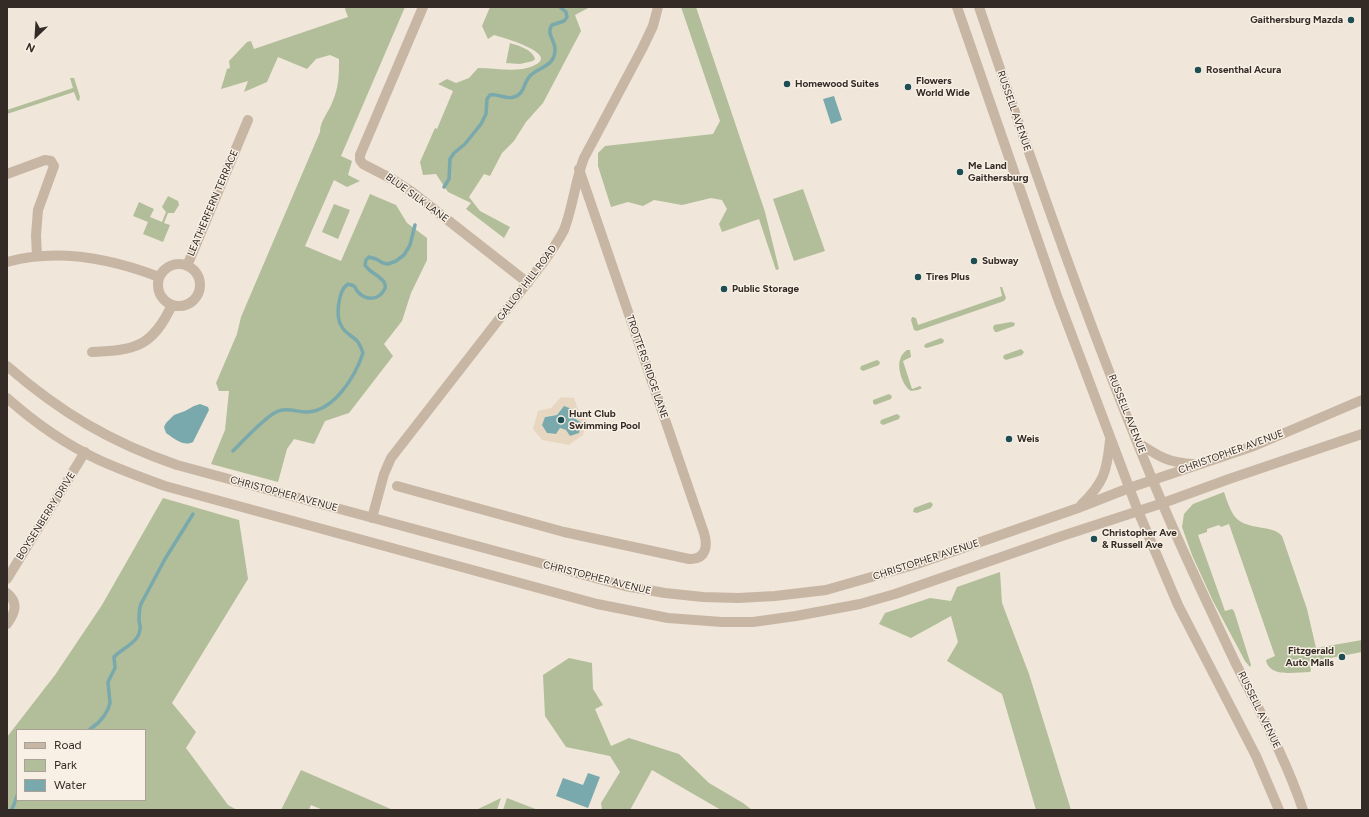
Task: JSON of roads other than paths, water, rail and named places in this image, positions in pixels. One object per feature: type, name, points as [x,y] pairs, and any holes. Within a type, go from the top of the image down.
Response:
[{"type":"street","name":"BLUE SILK LANE","points":[[423,7],[360,158],[363,164],[392,179],[412,192],[528,282]]},
{"type":"street","name":"GALLOP HILL ROAD","points":[[372,518],[384,474],[391,458],[551,253],[564,229],[569,215],[579,169],[588,148],[650,33],[658,7]]},
{"type":"street","name":"RUSSELL AVENUE","points":[[957,7],[1057,296],[1138,511],[1178,605],[1256,756],[1279,810]]},
{"type":"street","name":"RUSSELL AVENUE","points":[[979,7],[1071,271],[1137,442],[1204,597],[1279,751],[1303,810]]},
{"type":"street","name":"LEATHERFERN TERRACE","points":[[172,305],[186,305],[193,301],[199,291],[199,278],[195,271],[187,266],[248,120]]},
{"type":"street","points":[[7,174],[45,160],[50,161],[54,166],[38,210],[36,235],[37,256]]},
{"type":"street","name":"TROTTERS RIDGE LANE","points":[[397,486],[564,532],[692,559],[700,557],[704,553],[706,537],[579,169]]},
{"type":"street","points":[[7,262],[37,256],[64,256],[123,264],[160,277]]},
{"type":"street","points":[[92,352],[124,350],[144,342],[155,333],[172,305],[164,300],[160,294],[158,288],[160,277],[169,267],[182,264],[187,266]]},
{"type":"street","name":"CHRISTOPHER AVENUE","points":[[7,366],[31,387],[77,419],[112,439],[146,454],[203,472],[625,586],[665,593],[703,597],[738,598],[812,592],[870,578],[917,564],[1078,508],[1129,488],[1254,446],[1362,400]]},
{"type":"street","name":"CHRISTOPHER AVENUE","points":[[7,398],[46,428],[85,452],[123,470],[166,486],[216,501],[597,604],[668,618],[695,621],[753,622],[809,614],[860,604],[895,594],[1362,434]]},
{"type":"street","points":[[1078,508],[1097,488],[1104,476],[1108,464],[1110,438]]},
{"type":"street","points":[[1137,442],[1166,459],[1178,463],[1201,464]]},
{"type":"street","name":"BOYSENBERRY DRIVE","points":[[7,579],[85,452]]},
{"type":"street","points":[[7,593],[14,601],[15,606],[12,617],[7,624]]},
{"type":"water","points":[[834,96],[842,120],[831,124],[823,99]]},
{"type":"water","points":[[200,404],[208,407],[209,410],[193,442],[182,443],[166,433],[164,427],[174,415]]},
{"type":"water","name":"Hunt Club Swimming Pool","points":[[564,406],[572,409],[574,418],[582,423],[579,433],[570,436],[566,430],[560,428],[556,434],[547,433],[542,425],[545,417],[557,415]]},
{"type":"water","points":[[588,773],[600,777],[588,808],[556,796],[563,778],[583,785]]},
{"type":"waterway","points":[[444,187],[449,179],[450,159],[454,153],[465,144],[481,124],[486,114],[487,99],[490,95],[508,98],[518,96],[530,76],[546,66],[553,59],[555,48],[550,33],[550,28],[552,25],[564,21],[567,17],[566,12],[560,7]]},
{"type":"waterway","points":[[233,451],[276,412],[284,410],[307,412],[317,410],[326,406],[342,391],[355,372],[363,353],[358,342],[345,331],[340,323],[338,311],[342,292],[348,284],[354,286],[364,297],[375,298],[381,294],[385,288],[384,282],[367,268],[365,265],[366,260],[369,257],[388,264],[396,261],[404,255],[410,245],[415,225]]},
{"type":"waterway","points":[[90,729],[104,716],[110,703],[108,682],[115,668],[114,657],[137,638],[140,628],[139,610],[141,604],[165,559],[193,514]]},
{"type":"waterway","points":[[11,810],[16,799]]},
{"type":"place","name":"Gaithersburg Mazda","points":[[1351,20]]},
{"type":"place","name":"Rosenthal Acura","points":[[1198,70]]},
{"type":"place","name":"Homewood Suites","points":[[787,84]]},
{"type":"place","name":"Flowers World Wide","points":[[908,87]]},
{"type":"place","name":"Me Land Gaithersburg","points":[[960,172]]},
{"type":"place","name":"Subway","points":[[974,261]]},
{"type":"place","name":"Tires Plus","points":[[918,277]]},
{"type":"place","name":"Public Storage","points":[[724,289]]},
{"type":"place","name":"Hunt Club Swimming Pool","points":[[561,420]]},
{"type":"place","name":"Weis","points":[[1009,439]]},
{"type":"place","name":"Christopher Ave & Russell Ave","points":[[1094,539]]},
{"type":"place","name":"Fitzgerald Auto Malls","points":[[1342,657]]}]
